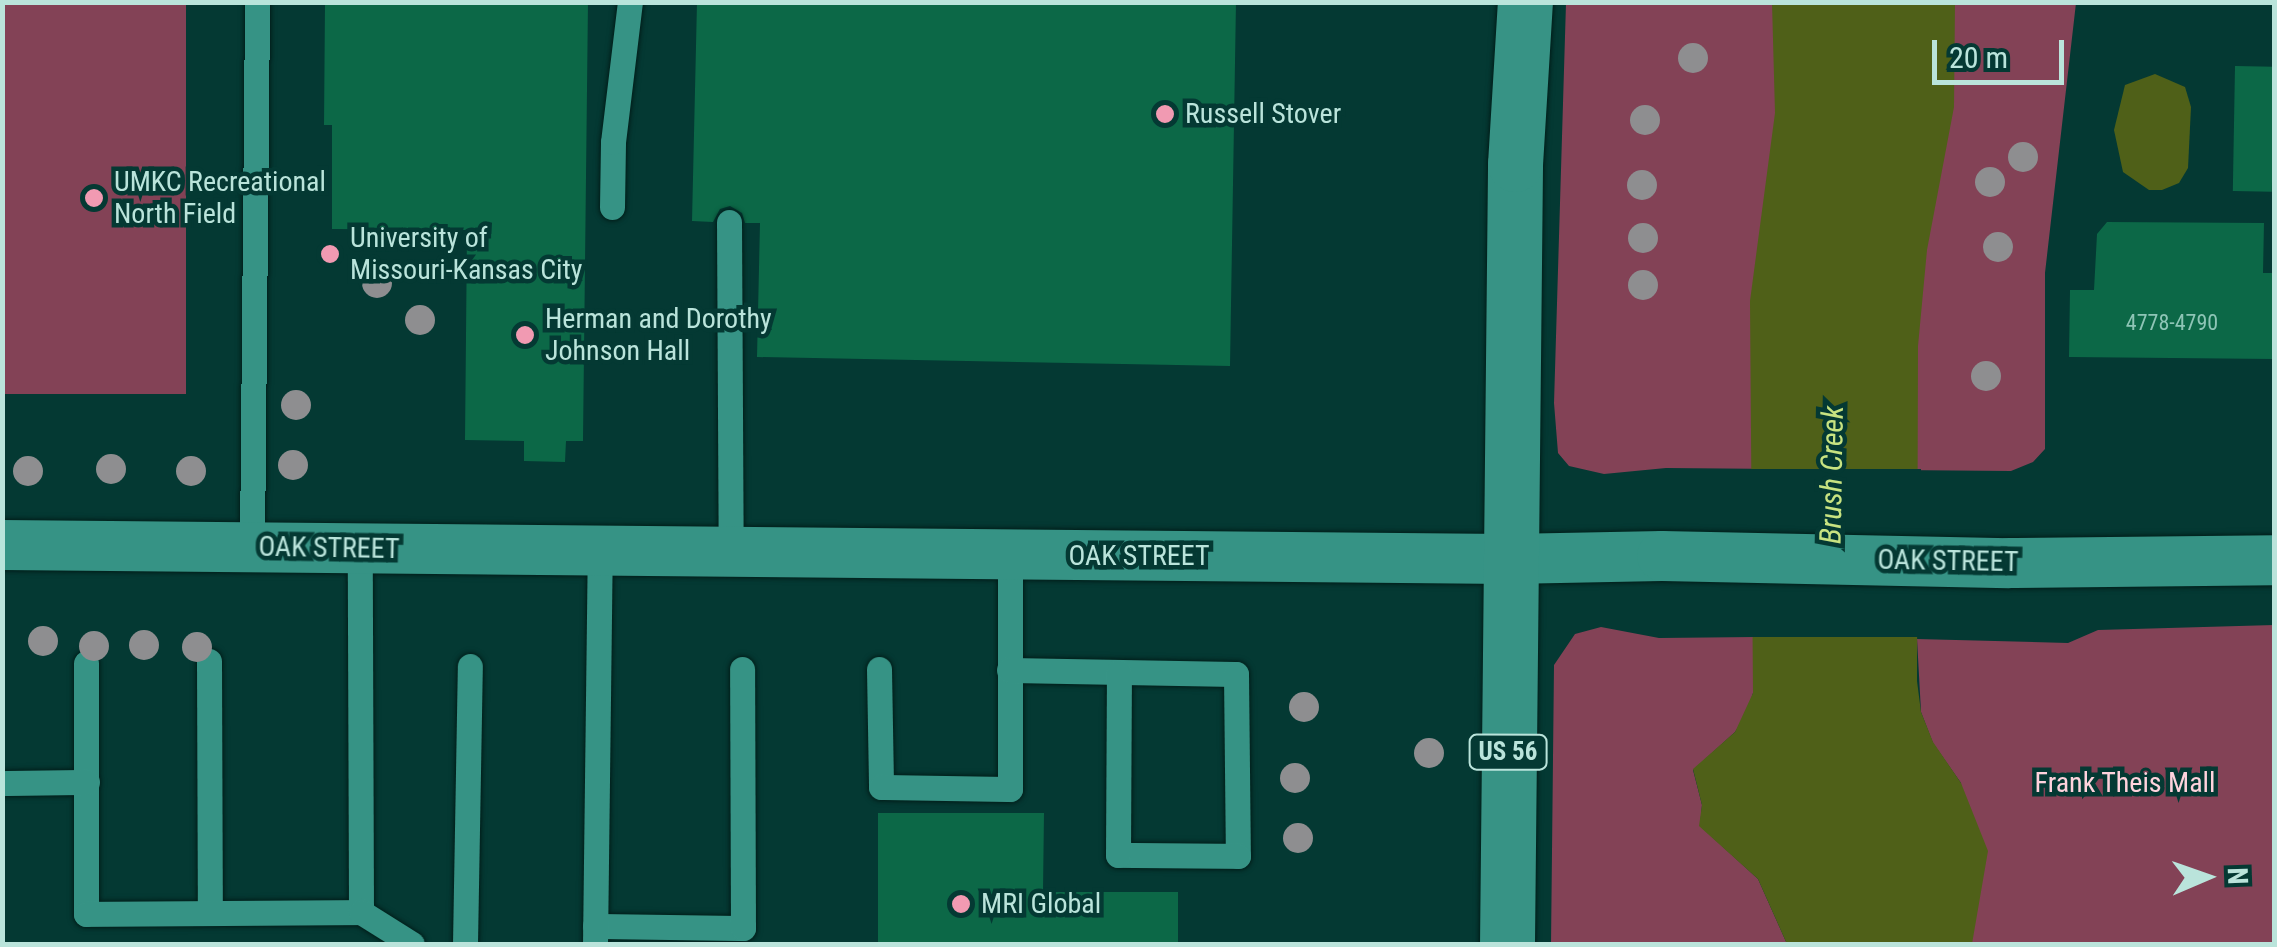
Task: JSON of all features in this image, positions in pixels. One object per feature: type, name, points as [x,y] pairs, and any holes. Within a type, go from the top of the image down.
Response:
[{"type":"highway","name":"US 56","points":[[1507,944],[1515,164],[1525,2]]},
{"type":"street","name":"OAK STREET","points":[[2,545],[1510,559],[1662,556],[2009,562],[2274,560]]},
{"type":"lane","points":[[252,547],[257,2]]},
{"type":"lane","points":[[612,206],[614,124],[630,2]]},
{"type":"lane","points":[[729,222],[731,552]]},
{"type":"lane","points":[[360,548],[361,912]]},
{"type":"lane","points":[[600,550],[595,935],[743,928],[742,668]]},
{"type":"lane","points":[[879,669],[880,787],[1010,788],[1010,555]]},
{"type":"lane","points":[[209,661],[210,913]]},
{"type":"lane","points":[[86,663],[86,914],[361,912],[412,944]]},
{"type":"lane","points":[[465,944],[470,666]]},
{"type":"lane","points":[[1009,670],[1236,674],[1238,856],[1118,855],[1120,672]]},
{"type":"lane","points":[[2,783],[87,782]]},
{"type":"green space","name":"UMKC Recreational North Field","points":[[2,3],[186,3],[186,394],[2,394]]},
{"type":"green space","points":[[1566,3],[2076,3],[2045,273],[2045,449],[2033,462],[2011,471],[1666,468],[1604,474],[1569,466],[1558,453],[1554,403]]},
{"type":"green space","name":"Frank Theis Mall","points":[[2274,625],[2274,944],[1972,944],[1961,783],[1933,743],[1921,712],[1917,639],[2068,643],[2098,630]]},
{"type":"green space","points":[[1601,627],[1659,638],[1755,637],[1753,693],[1747,712],[1735,732],[1693,770],[1702,805],[1700,826],[1758,879],[1787,944],[1551,944],[1554,665],[1575,634]]},
{"type":"water","name":"Brush Creek","points":[[1772,3],[1955,3],[1954,107],[1927,250],[1918,346],[1917,681],[1921,712],[1933,742],[1961,783],[1988,851],[1972,944],[1787,944],[1758,879],[1699,826],[1702,805],[1693,769],[1735,732],[1753,693],[1750,301],[1775,113]]},
{"type":"water","points":[[2155,74],[2185,87],[2191,107],[2188,168],[2179,183],[2162,190],[2149,190],[2123,172],[2114,130],[2125,85]]},
{"type":"pier","points":[[1749,469],[1921,469],[1921,637],[1749,637]]},
{"type":"building","name":"Herman and Dorothy Johnson Hall","points":[[325,2],[588,2],[583,441],[566,441],[565,462],[524,461],[524,441],[465,440],[467,230],[332,229],[332,125],[324,125]]},
{"type":"building","points":[[697,2],[1236,2],[1230,366],[757,357],[760,223],[745,223],[742,213],[730,206],[720,209],[713,222],[692,221]]},
{"type":"building","points":[[2235,66],[2274,67],[2272,192],[2233,191]]},
{"type":"building","points":[[2107,222],[2264,223],[2263,273],[2274,273],[2274,359],[2069,357],[2070,290],[2094,290],[2097,234]]},
{"type":"building","name":"MRI Global","points":[[878,813],[1044,813],[1043,892],[1178,892],[1178,944],[878,944]]},
{"type":"place","name":"Russell Stover","points":[[1165,114]]},
{"type":"place","name":"UMKC Recreational North Field","points":[[94,198]]},
{"type":"place","name":"University of Missouri-Kansas City","points":[[330,254]]},
{"type":"place","name":"Herman and Dorothy Johnson Hall","points":[[525,335]]},
{"type":"place","name":"MRI Global","points":[[961,904]]}]
